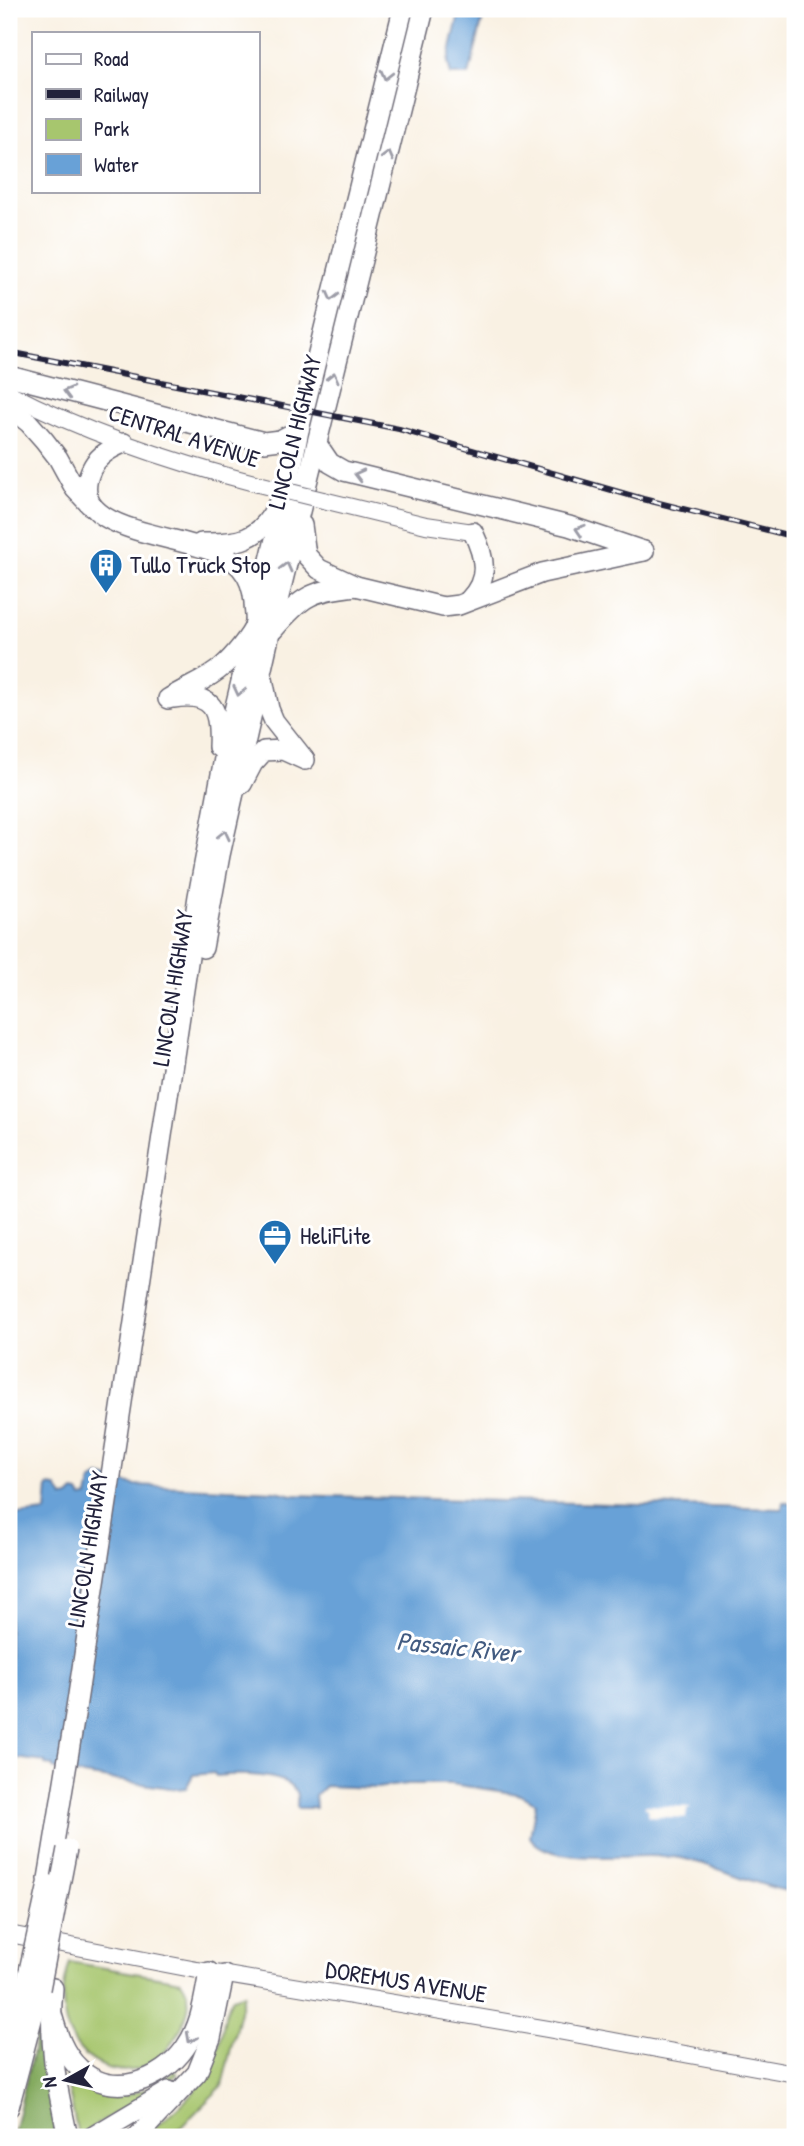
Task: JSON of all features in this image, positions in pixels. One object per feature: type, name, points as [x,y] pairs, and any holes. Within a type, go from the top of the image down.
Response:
[{"type":"highway","name":"LINCOLN HIGHWAY","points":[[29,1987],[223,803],[262,629],[299,430],[402,9]]},
{"type":"highway","name":"LINCOLN HIGHWAY","points":[[223,803],[262,670],[262,629],[301,510],[424,9]]},
{"type":"highway","points":[[9,376],[264,442],[279,440],[299,430]]},
{"type":"highway","points":[[9,407],[44,440],[58,458],[75,489],[97,513],[115,523],[191,542],[242,568],[262,629]]},
{"type":"highway","points":[[91,506],[87,489],[93,466],[107,452],[124,443]]},
{"type":"highway","points":[[301,510],[303,546],[308,559],[319,569],[356,586],[443,607],[454,607],[542,573],[644,551],[569,526],[344,471],[330,463],[317,444]]},
{"type":"highway","points":[[191,542],[232,542],[258,532],[267,524],[290,476]]},
{"type":"highway","points":[[468,600],[480,587],[484,571],[483,555],[473,532]]},
{"type":"highway","points":[[223,803],[219,727],[215,709],[197,697],[168,699],[219,670],[239,648],[262,629],[311,594],[356,586]]},
{"type":"highway","points":[[223,803],[264,751],[283,750],[305,760],[271,715],[262,670]]},
{"type":"highway","name":"LINCOLN HIGHWAY","points":[[29,1987],[67,1849],[189,999]]},
{"type":"highway","points":[[29,1987],[51,2011],[60,2041],[80,2069],[102,2082],[125,2084],[140,2082],[167,2067],[189,2042],[216,1973]]},
{"type":"highway","points":[[137,2137],[197,2073],[213,2032],[216,1973]]},
{"type":"highway","points":[[9,2054],[29,1987]]},
{"type":"highway","points":[[9,2107],[29,1987]]},
{"type":"highway","points":[[51,2011],[52,2063],[68,2137]]},
{"type":"highway","points":[[92,2137],[166,2093],[206,2052]]},
{"type":"main road","name":"CENTRAL AVENUE","points":[[9,393],[56,416],[190,466],[426,525],[473,532]]},
{"type":"main road","name":"DOREMUS AVENUE","points":[[9,1934],[795,2074]]},
{"type":"green space","points":[[70,1962],[181,1981],[189,2003],[187,2014],[176,2036],[161,2056],[152,2063],[127,2071],[103,2066],[82,2052],[68,2030],[64,2013],[64,1987]]},
{"type":"green space","points":[[244,1994],[222,2086],[171,2137],[146,2137],[200,2084],[214,2060],[229,2004],[232,1998]]},
{"type":"green space","points":[[39,2024],[61,2137],[13,2137]]},
{"type":"green space","points":[[63,2061],[82,2082],[104,2092],[127,2095],[152,2087],[174,2071],[177,2075],[78,2136]]},
{"type":"water","points":[[460,9],[485,9],[469,75],[451,75],[448,62]]},
{"type":"water","name":"Passaic River","points":[[99,1476],[134,1485],[276,1491],[293,1495],[782,1509],[783,1502],[795,1505],[795,1885],[792,1896],[787,1891],[681,1858],[584,1857],[551,1851],[538,1846],[530,1837],[536,1803],[518,1794],[451,1784],[408,1784],[376,1788],[325,1786],[315,1796],[316,1808],[297,1808],[297,1794],[291,1785],[271,1778],[247,1775],[216,1776],[214,1773],[193,1775],[186,1788],[176,1789],[63,1772],[45,1765],[45,1762],[9,1759],[9,1516],[46,1512],[48,1486],[56,1487],[64,1498],[74,1492],[79,1493],[82,1498],[88,1497],[91,1481]]},
{"type":"pier","points":[[644,1805],[690,1809],[687,1810],[686,1818],[648,1816]]},
{"type":"railway","points":[[9,352],[399,429],[643,499],[795,537]]},
{"type":"place","name":"Tullo Truck Stop","points":[[106,595]]},
{"type":"place","name":"HeliFlite","points":[[275,1266]]}]
